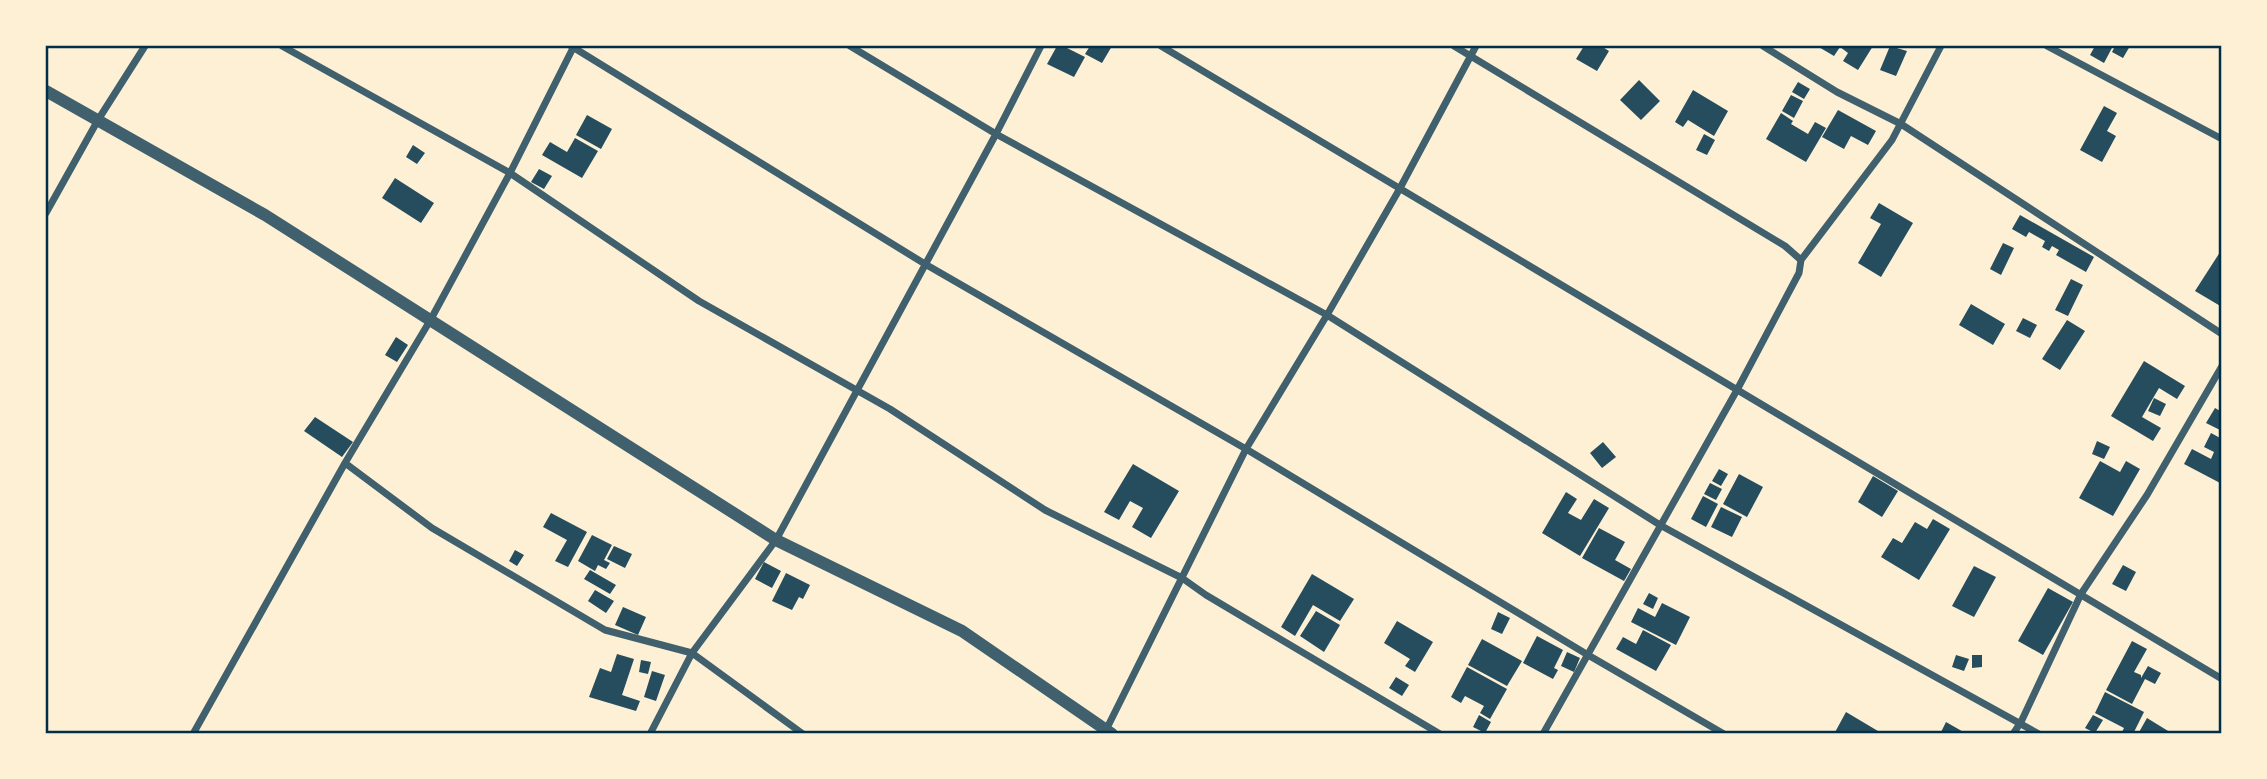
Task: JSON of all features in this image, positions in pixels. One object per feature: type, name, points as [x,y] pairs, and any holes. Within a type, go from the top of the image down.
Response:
[{"type":"street","points":[[46,212],[98,120],[145,46]]},
{"type":"street","points":[[282,46],[510,173],[699,301],[891,409],[1045,510],[1182,578],[1206,595],[1440,733]]},
{"type":"street","points":[[193,733],[345,463],[431,319],[510,173],[573,46],[925,264],[1247,449],[1588,655],[1724,733]]},
{"type":"street","points":[[849,46],[996,135],[1328,315],[1660,524],[2039,733]]},
{"type":"street","points":[[650,733],[692,653],[776,540],[996,135],[1041,46]]},
{"type":"street","points":[[1161,46],[2221,679]]},
{"type":"street","points":[[1454,46],[1784,246],[1801,260]]},
{"type":"street","points":[[46,91],[265,215],[776,540],[962,631],[1107,732],[1247,449],[1328,315],[1476,46]]},
{"type":"street","points":[[1763,46],[1837,92],[1900,124],[2221,334]]},
{"type":"street","points":[[1543,733],[1737,390],[1799,273],[1801,260],[1892,140],[1941,46]]},
{"type":"street","points":[[2047,46],[2221,139]]},
{"type":"street","points":[[2013,733],[2021,722],[2081,594],[2147,495],[2221,366]]},
{"type":"street","points":[[345,463],[432,528],[604,629],[692,653],[803,733]]},
{"type":"building","points":[[1057,46],[1063,46],[1085,57],[1074,77],[1047,64]]},
{"type":"building","points":[[1090,46],[1112,46],[1102,63],[1085,54]]},
{"type":"building","points":[[1584,46],[1601,46],[1609,51],[1597,71],[1576,59]]},
{"type":"building","points":[[1817,46],[1873,46],[1858,70],[1843,61],[1848,53],[1840,47],[1834,56]]},
{"type":"building","points":[[1890,46],[1907,51],[1896,76],[1880,70]]},
{"type":"building","points":[[2095,46],[2113,46],[2104,63],[2090,55]]},
{"type":"building","points":[[2115,46],[2130,46],[2123,58],[2112,52]]},
{"type":"building","points":[[1639,80],[1660,101],[1641,120],[1620,100]]},
{"type":"building","points":[[1798,82],[1810,89],[1804,99],[1792,92]]},
{"type":"building","points":[[1693,90],[1728,111],[1714,136],[1688,120],[1683,127],[1675,122]]},
{"type":"building","points":[[1791,95],[1803,101],[1794,118],[1782,111]]},
{"type":"building","points":[[2104,106],[2117,113],[2107,131],[2116,136],[2102,162],[2080,150]]},
{"type":"building","points":[[1838,110],[1876,131],[1868,145],[1851,136],[1844,149],[1822,137]]},
{"type":"building","points":[[1781,113],[1793,121],[1791,124],[1808,134],[1815,122],[1826,128],[1806,162],[1766,139]]},
{"type":"building","points":[[587,115],[612,129],[601,149],[576,135]]},
{"type":"building","points":[[1704,134],[1715,140],[1707,155],[1696,150]]},
{"type":"building","points":[[575,138],[598,151],[582,178],[542,155],[550,142],[567,152]]},
{"type":"building","points":[[413,145],[425,153],[417,164],[406,157]]},
{"type":"building","points":[[539,169],[552,176],[544,189],[531,182]]},
{"type":"building","points":[[395,178],[434,203],[421,223],[382,198]]},
{"type":"building","points":[[1879,203],[1913,223],[1881,277],[1858,263],[1881,224],[1870,218]]},
{"type":"building","points":[[2020,215],[2094,257],[2086,272],[2056,255],[2059,250],[2052,246],[2049,251],[2042,247],[2045,241],[2029,232],[2026,237],[2012,229]]},
{"type":"building","points":[[2003,243],[2014,248],[2001,275],[1990,269]]},
{"type":"building","points":[[2222,249],[2222,307],[2195,291]]},
{"type":"building","points":[[2071,279],[2083,285],[2068,316],[2055,310]]},
{"type":"building","points":[[1971,304],[2005,324],[1993,345],[1959,325]]},
{"type":"building","points":[[2023,318],[2037,325],[2030,338],[2016,331]]},
{"type":"building","points":[[2067,320],[2085,331],[2060,370],[2042,359]]},
{"type":"building","points":[[396,337],[408,345],[397,362],[385,355]]},
{"type":"building","points":[[2144,361],[2185,386],[2177,399],[2159,388],[2142,417],[2161,428],[2153,441],[2111,416]]},
{"type":"building","points":[[2154,398],[2166,404],[2160,416],[2148,411]]},
{"type":"building","points":[[2215,408],[2222,412],[2222,431],[2206,423]]},
{"type":"building","points":[[315,417],[353,442],[342,457],[304,431]]},
{"type":"building","points":[[2211,433],[2222,439],[2222,484],[2184,464],[2192,449],[2211,459],[2214,452],[2204,447]]},
{"type":"building","points":[[2097,441],[2110,447],[2104,459],[2092,454]]},
{"type":"building","points":[[1603,442],[1616,457],[1602,468],[1590,453]]},
{"type":"building","points":[[2100,461],[2120,472],[2126,461],[2140,469],[2113,516],[2079,498]]},
{"type":"building","points":[[1133,464],[1179,491],[1151,538],[1132,527],[1143,508],[1130,501],[1119,520],[1104,512]]},
{"type":"building","points":[[1719,469],[1728,474],[1721,486],[1712,481]]},
{"type":"building","points":[[1739,474],[1763,487],[1747,517],[1723,504]]},
{"type":"building","points":[[1873,476],[1898,491],[1882,517],[1858,502]]},
{"type":"building","points":[[1710,483],[1722,489],[1716,500],[1704,494]]},
{"type":"building","points":[[1566,492],[1577,499],[1568,513],[1581,520],[1594,499],[1609,508],[1580,556],[1542,533]]},
{"type":"building","points":[[1703,496],[1718,504],[1706,527],[1691,519]]},
{"type":"building","points":[[1721,507],[1742,517],[1732,537],[1711,527]]},
{"type":"building","points":[[551,513],[587,532],[568,567],[555,561],[567,540],[543,527]]},
{"type":"building","points":[[1933,519],[1950,529],[1919,580],[1881,557],[1893,538],[1902,543],[1915,522],[1927,529]]},
{"type":"building","points":[[1599,528],[1625,542],[1615,560],[1631,569],[1624,581],[1582,558]]},
{"type":"building","points":[[592,535],[612,545],[604,560],[610,563],[606,569],[598,565],[595,571],[578,561]]},
{"type":"building","points":[[614,546],[632,554],[625,568],[607,559]]},
{"type":"building","points":[[515,550],[524,555],[517,566],[509,561]]},
{"type":"building","points":[[764,562],[781,571],[772,588],[755,579]]},
{"type":"building","points":[[2123,565],[2136,572],[2126,591],[2112,584]]},
{"type":"building","points":[[1974,566],[1996,577],[1974,617],[1952,606]]},
{"type":"building","points":[[590,570],[616,585],[610,594],[584,579]]},
{"type":"building","points":[[786,573],[810,585],[803,599],[799,597],[792,610],[772,601]]},
{"type":"building","points":[[1312,574],[1354,599],[1340,621],[1313,605],[1295,636],[1281,627]]},
{"type":"building","points":[[2048,588],[2073,602],[2043,655],[2018,641]]},
{"type":"building","points":[[595,590],[614,601],[606,613],[588,601]]},
{"type":"building","points":[[1649,593],[1658,598],[1653,609],[1643,604]]},
{"type":"building","points":[[1662,603],[1690,617],[1676,645],[1631,622],[1638,608],[1655,617]]},
{"type":"building","points":[[623,607],[646,617],[638,635],[615,625]]},
{"type":"building","points":[[1316,611],[1340,625],[1324,652],[1300,636]]},
{"type":"building","points":[[1498,612],[1510,618],[1502,634],[1491,629]]},
{"type":"building","points":[[1397,621],[1433,642],[1415,672],[1405,666],[1410,659],[1384,643]]},
{"type":"building","points":[[1643,630],[1671,645],[1656,671],[1616,649],[1623,637],[1636,644]]},
{"type":"building","points":[[1537,636],[1563,650],[1554,668],[1558,670],[1553,679],[1523,663]]},
{"type":"building","points":[[1482,639],[1522,661],[1507,686],[1468,665]]},
{"type":"building","points":[[2132,641],[2147,649],[2134,672],[2141,675],[2141,678],[2148,666],[2161,673],[2155,684],[2145,679],[2132,704],[2106,690]]},
{"type":"building","points":[[1567,652],[1580,658],[1574,672],[1561,666]]},
{"type":"building","points":[[617,654],[634,659],[622,695],[640,701],[636,711],[589,697],[600,668],[611,672]]},
{"type":"building","points":[[1956,655],[1969,659],[1964,671],[1952,667]]},
{"type":"building","points":[[1972,655],[1982,655],[1982,667],[1972,668]]},
{"type":"building","points":[[641,660],[651,662],[648,674],[639,672]]},
{"type":"building","points":[[1467,667],[1507,689],[1490,719],[1480,713],[1484,706],[1465,696],[1461,703],[1451,697]]},
{"type":"building","points":[[652,671],[665,675],[656,701],[644,697]]},
{"type":"building","points":[[1396,677],[1409,685],[1402,696],[1389,688]]},
{"type":"building","points":[[2105,692],[2144,712],[2133,734],[2121,734],[2124,728],[2095,713]]},
{"type":"building","points":[[1846,712],[1883,734],[1834,734]]},
{"type":"building","points":[[1479,715],[1491,722],[1485,733],[1473,727]]},
{"type":"building","points":[[2093,715],[2103,720],[2095,733],[2085,728]]},
{"type":"building","points":[[2147,718],[2173,734],[2138,734]]},
{"type":"building","points":[[1946,722],[1967,734],[1940,734]]}]
